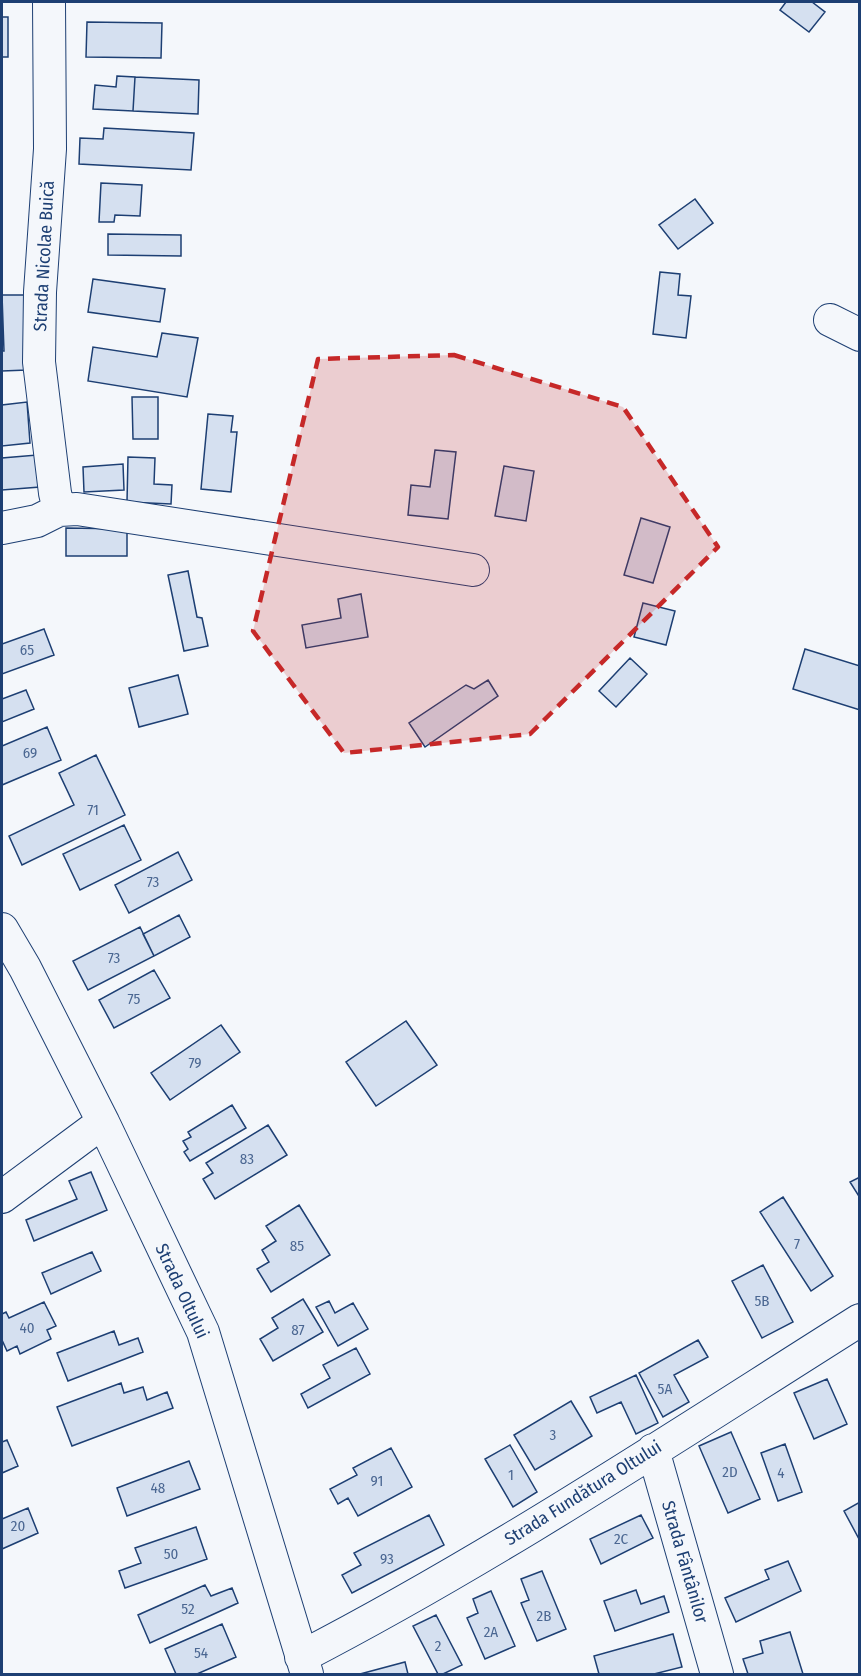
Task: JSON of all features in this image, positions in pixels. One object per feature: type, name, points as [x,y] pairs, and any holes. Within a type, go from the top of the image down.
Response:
[{"type":"street","name":"Strada Nicolae Buică","points":[[50,2],[50,149],[40,292],[39,362],[59,510]]},
{"type":"street","points":[[830,320],[860,335]]},
{"type":"street","points":[[2,528],[37,521],[59,510],[77,509],[473,570]]},
{"type":"street","name":"Strada Oltului","points":[[2,929],[25,968],[103,1122],[203,1332],[304,1666]]},
{"type":"street","points":[[2,1197],[103,1122]]},
{"type":"street","name":"Strada Fundătura Oltului","points":[[304,1666],[344,1635],[514,1537],[860,1320]]},
{"type":"street","name":"Strada Fântânilor","points":[[652,1450],[717,1674]]},
{"type":"highlighted area","points":[[454,355],[623,407],[718,547],[530,734],[344,753],[253,631],[318,359]]},
{"type":"building","points":[[786,2],[812,2],[825,12],[809,32],[780,10]]},
{"type":"building","points":[[2,17],[8,17],[8,57],[2,57]]},
{"type":"building","points":[[87,22],[162,23],[161,58],[86,57]]},
{"type":"building","points":[[117,76],[135,77],[133,111],[93,109],[95,85],[116,87]]},
{"type":"building","points":[[135,77],[199,80],[198,114],[133,111]]},
{"type":"building","points":[[104,128],[194,133],[191,170],[79,164],[80,138],[103,139]]},
{"type":"building","points":[[101,183],[142,185],[140,216],[115,215],[114,222],[99,222]]},
{"type":"building","points":[[695,199],[713,223],[678,249],[659,225]]},
{"type":"building","points":[[108,234],[181,235],[181,256],[108,255]]},
{"type":"building","points":[[660,272],[680,274],[678,295],[691,296],[686,338],[653,334]]},
{"type":"building","points":[[93,279],[165,289],[160,322],[88,312]]},
{"type":"building","points":[[2,295],[25,295],[27,370],[2,371],[2,351],[4,351]]},
{"type":"building","points":[[162,333],[198,338],[187,397],[88,381],[93,347],[157,357]]},
{"type":"building","points":[[132,397],[158,397],[158,439],[133,439]]},
{"type":"building","points":[[27,402],[30,443],[2,446],[2,405]]},
{"type":"building","points":[[208,414],[233,416],[231,432],[237,432],[231,492],[201,489]]},
{"type":"building","points":[[435,450],[456,452],[448,519],[408,515],[411,485],[430,487]]},
{"type":"building","points":[[37,455],[40,487],[2,490],[2,458]]},
{"type":"building","points":[[128,457],[155,458],[154,484],[172,485],[171,504],[127,502]]},
{"type":"building","points":[[123,464],[124,490],[84,492],[83,467]]},
{"type":"building","points":[[504,466],[534,471],[526,521],[495,516]]},
{"type":"building","points":[[641,518],[670,527],[653,583],[624,575]]},
{"type":"building","points":[[66,528],[127,529],[127,556],[66,556]]},
{"type":"building","points":[[188,571],[197,617],[202,618],[208,646],[184,651],[168,575]]},
{"type":"building","points":[[361,594],[368,637],[306,648],[302,625],[341,618],[338,599]]},
{"type":"building","points":[[643,603],[675,611],[666,645],[634,637]]},
{"type":"building","points":[[44,629],[54,655],[2,674],[2,644]]},
{"type":"building","points":[[805,649],[860,666],[860,710],[793,689]]},
{"type":"building","points":[[630,658],[647,674],[616,707],[599,691]]},
{"type":"building","points":[[178,675],[188,714],[139,727],[129,688]]},
{"type":"building","points":[[488,680],[498,696],[425,747],[409,723],[466,685],[474,689]]},
{"type":"building","points":[[26,690],[34,709],[2,722],[2,699]]},
{"type":"building","points":[[47,727],[61,760],[2,785],[2,746]]},
{"type":"building","points":[[96,755],[125,815],[22,865],[9,836],[74,805],[59,773]]},
{"type":"building","points":[[124,825],[141,860],[80,890],[63,854]]},
{"type":"building","points":[[178,852],[192,880],[129,913],[115,885]]},
{"type":"building","points":[[179,915],[190,937],[154,956],[143,934]]},
{"type":"building","points":[[140,927],[154,956],[88,990],[73,961]]},
{"type":"building","points":[[154,970],[170,998],[114,1028],[99,1000]]},
{"type":"building","points":[[406,1021],[437,1065],[376,1106],[346,1062]]},
{"type":"building","points":[[221,1025],[240,1052],[170,1100],[151,1073]]},
{"type":"building","points":[[232,1105],[246,1128],[190,1161],[184,1152],[188,1149],[183,1141],[191,1137],[188,1132]]},
{"type":"building","points":[[268,1125],[287,1155],[215,1199],[203,1179],[213,1173],[206,1163]]},
{"type":"building","points":[[91,1172],[107,1210],[34,1241],[26,1220],[77,1199],[69,1181]]},
{"type":"building","points":[[860,1177],[860,1198],[850,1182]]},
{"type":"building","points":[[783,1197],[833,1276],[811,1291],[760,1212]]},
{"type":"building","points":[[299,1205],[330,1255],[271,1292],[257,1269],[269,1262],[262,1250],[276,1241],[266,1226]]},
{"type":"building","points":[[92,1252],[101,1271],[51,1294],[42,1273]]},
{"type":"building","points":[[763,1265],[793,1322],[762,1338],[732,1281]]},
{"type":"building","points":[[303,1299],[323,1332],[273,1361],[260,1339],[278,1328],[272,1318]]},
{"type":"building","points":[[329,1301],[335,1313],[353,1303],[368,1329],[338,1346],[316,1307]]},
{"type":"building","points":[[44,1302],[56,1326],[47,1330],[51,1339],[20,1354],[17,1346],[7,1351],[2,1340],[2,1314],[6,1312],[9,1318]]},
{"type":"building","points":[[114,1331],[119,1345],[138,1338],[143,1352],[68,1381],[57,1353]]},
{"type":"building","points":[[698,1340],[708,1357],[674,1375],[689,1402],[663,1417],[639,1373]]},
{"type":"building","points":[[356,1348],[370,1374],[308,1408],[301,1394],[330,1378],[323,1365]]},
{"type":"building","points":[[636,1375],[658,1423],[636,1434],[621,1402],[597,1413],[590,1397]]},
{"type":"building","points":[[827,1379],[847,1424],[814,1439],[794,1393]]},
{"type":"building","points":[[121,1383],[124,1393],[143,1387],[147,1400],[167,1392],[173,1408],[72,1446],[57,1407]]},
{"type":"building","points":[[571,1401],[592,1436],[535,1470],[514,1435]]},
{"type":"building","points":[[731,1432],[760,1499],[728,1513],[699,1446]]},
{"type":"building","points":[[7,1440],[18,1466],[2,1473],[2,1442]]},
{"type":"building","points":[[785,1444],[802,1492],[778,1501],[761,1453]]},
{"type":"building","points":[[510,1445],[537,1492],[513,1507],[485,1459]]},
{"type":"building","points":[[391,1448],[412,1487],[358,1516],[348,1498],[338,1504],[330,1489],[357,1475],[353,1468]]},
{"type":"building","points":[[189,1461],[200,1489],[127,1516],[117,1488]]},
{"type":"building","points":[[860,1502],[860,1539],[859,1539],[844,1511]]},
{"type":"building","points":[[28,1508],[38,1533],[2,1549],[2,1519]]},
{"type":"building","points":[[429,1515],[444,1545],[352,1593],[342,1575],[361,1565],[354,1553]]},
{"type":"building","points":[[641,1515],[653,1538],[601,1564],[590,1539]]},
{"type":"building","points":[[196,1527],[207,1559],[125,1588],[119,1571],[141,1563],[135,1548]]},
{"type":"building","points":[[788,1561],[801,1591],[736,1622],[725,1598],[769,1579],[765,1570]]},
{"type":"building","points":[[542,1571],[566,1629],[537,1641],[521,1603],[529,1600],[521,1579]]},
{"type":"building","points":[[205,1585],[211,1596],[232,1588],[238,1603],[150,1643],[138,1615]]},
{"type":"building","points":[[636,1590],[641,1604],[664,1596],[669,1612],[615,1631],[604,1601]]},
{"type":"building","points":[[491,1591],[515,1646],[485,1659],[467,1618],[478,1613],[473,1599]]},
{"type":"building","points":[[436,1615],[462,1665],[443,1674],[438,1674],[413,1626]]},
{"type":"building","points":[[222,1624],[236,1657],[197,1674],[176,1674],[165,1649]]},
{"type":"building","points":[[790,1632],[803,1674],[748,1674],[743,1659],[763,1653],[760,1641]]},
{"type":"building","points":[[673,1634],[682,1667],[654,1674],[599,1674],[594,1656]]},
{"type":"building","points":[[405,1662],[408,1674],[360,1674]]}]
